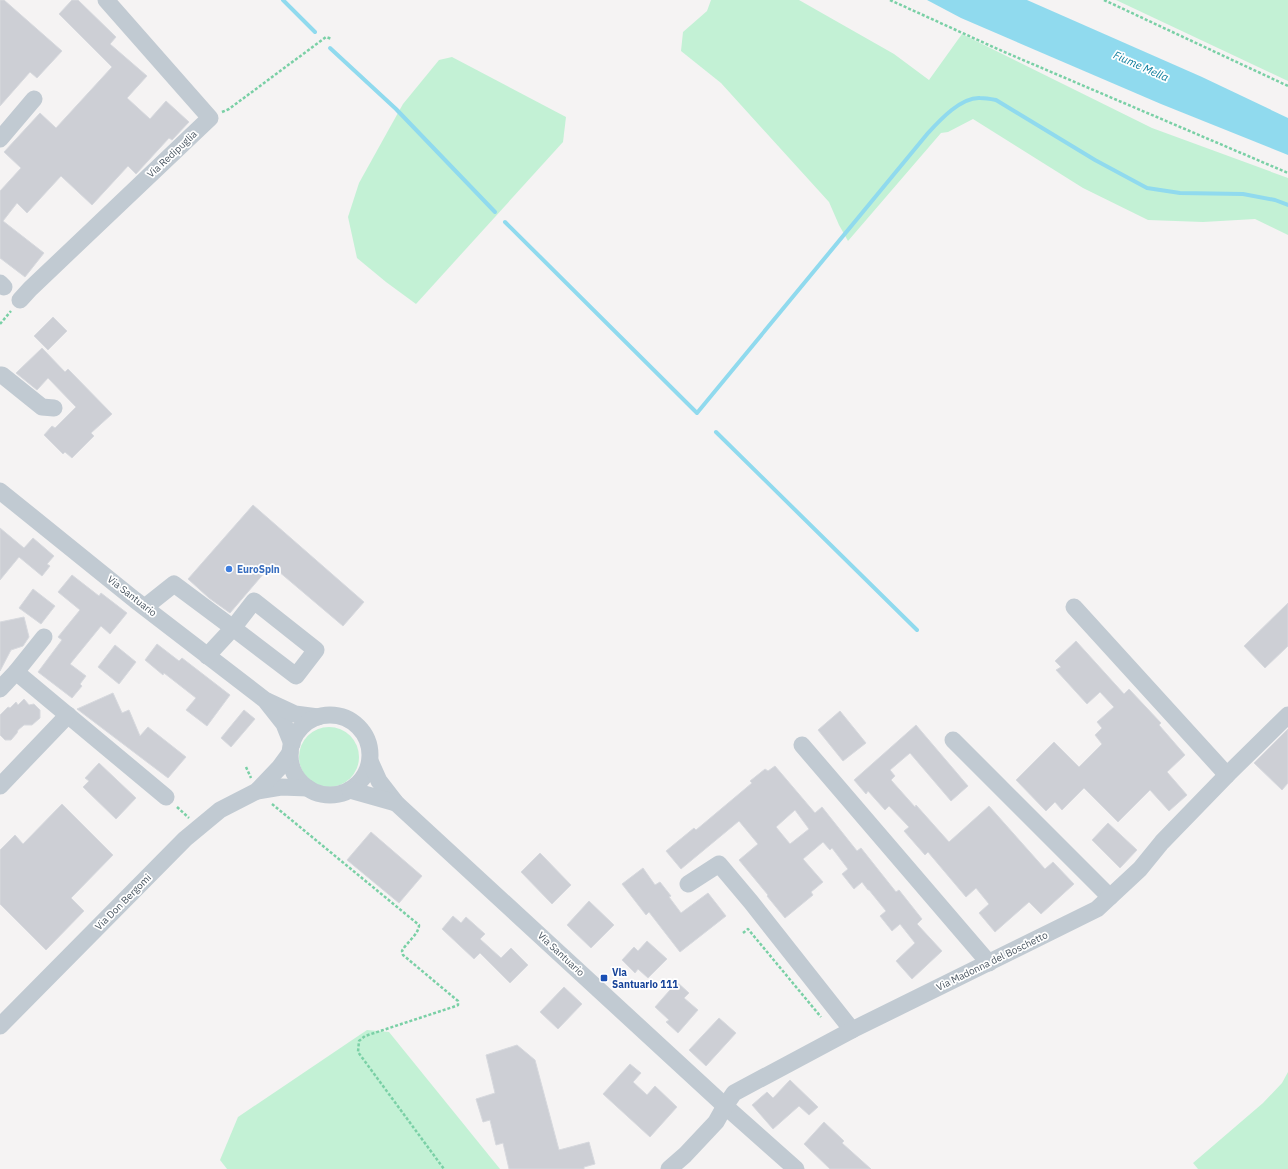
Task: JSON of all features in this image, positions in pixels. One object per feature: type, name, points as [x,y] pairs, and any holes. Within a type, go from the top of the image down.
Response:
[{"type":"street","points":[[106,0],[210,118]]},
{"type":"street","points":[[0,139],[34,99]]},
{"type":"street","name":"Via Redipuglia","points":[[20,300],[210,118]]},
{"type":"street","points":[[0,375],[2,375],[42,407],[54,408]]},
{"type":"street","name":"Via Santuario","points":[[0,491],[145,607],[265,700],[295,714],[318,717]]},
{"type":"street","points":[[145,607],[174,584],[233,628],[296,676],[316,650],[254,601],[233,628],[208,656]]},
{"type":"street","points":[[1074,606],[1227,775]]},
{"type":"street","points":[[0,689],[16,672],[44,636]]},
{"type":"street","points":[[16,672],[166,796]]},
{"type":"street","name":"Via Santuario","points":[[265,700],[284,724],[291,749]]},
{"type":"street","points":[[0,786],[68,715]]},
{"type":"street","points":[[332,715],[345,717],[356,724],[365,735],[370,747],[370,761],[360,782],[350,790],[337,795],[322,794],[308,788],[298,779],[292,767],[291,749],[297,732],[306,723],[318,717],[332,715]]},
{"type":"street","name":"Via Madonna del Boschetto","points":[[669,1169],[686,1155],[716,1122],[734,1093],[852,1030],[1097,909],[1140,869],[1162,842],[1288,715]]},
{"type":"street","points":[[953,740],[1110,897]]},
{"type":"street","points":[[802,745],[989,963]]},
{"type":"street","name":"Via Don Bergomi","points":[[262,796],[291,749]]},
{"type":"street","name":"Via Santuario","points":[[370,761],[379,781],[396,803],[725,1106],[796,1169]]},
{"type":"street","name":"Via Don Bergomi","points":[[0,1026],[185,839],[220,810],[262,796],[281,787],[308,788]]},
{"type":"street","name":"Via Santuario","points":[[350,790],[396,803]]},
{"type":"street","points":[[688,884],[719,864],[752,902],[852,1030]]},
{"type":"path","points":[[890,0],[1002,51],[1288,173]]},
{"type":"path","points":[[1104,0],[1288,86]]},
{"type":"path","points":[[210,118],[229,109],[326,37],[332,39]]},
{"type":"path","points":[[166,796],[192,821]]},
{"type":"path","points":[[262,796],[419,924],[419,929],[404,947],[402,951],[403,955],[458,1001],[458,1005],[453,1007],[365,1036],[359,1041],[358,1052],[444,1169]]},
{"type":"path","points":[[743,933],[748,929],[823,1020]]},
{"type":"green space","points":[[711,0],[799,0],[894,54],[929,80],[962,34],[1152,128],[1288,178],[1288,235],[1255,219],[1203,222],[1148,220],[1083,188],[973,119],[948,132],[941,133],[848,241],[829,202],[721,83],[681,51],[683,32],[707,11]]},
{"type":"green space","points":[[1116,0],[1288,0],[1288,81]]},
{"type":"green space","points":[[452,57],[566,117],[563,142],[416,304],[357,258],[348,217],[359,183],[403,104],[439,60]]},
{"type":"green space","points":[[329,727],[345,732],[350,736],[354,741],[359,757],[354,773],[350,778],[345,782],[329,787],[313,782],[308,778],[304,773],[299,757],[304,741],[308,736],[313,732]]},
{"type":"green space","points":[[367,1030],[389,1032],[500,1169],[227,1169],[220,1160],[238,1117]]},
{"type":"green space","points":[[1288,1072],[1288,1169],[1198,1169],[1193,1163],[1263,1103],[1282,1083]]},
{"type":"water","name":"Fiume Mella","points":[[927,0],[1027,0],[1202,77],[1288,118],[1288,155],[1161,104],[961,18]]},
{"type":"building","points":[[0,0],[4,0],[62,51],[37,78],[30,72],[0,106]]},
{"type":"building","points":[[72,0],[78,0],[116,37],[110,44],[147,76],[127,98],[150,119],[166,101],[189,122],[172,140],[169,138],[136,174],[128,166],[92,205],[61,176],[27,213],[17,203],[3,221],[44,253],[25,277],[0,258],[0,191],[21,168],[4,152],[40,113],[56,128],[112,67],[59,14]]},
{"type":"building","points":[[53,317],[67,331],[48,350],[34,336]]},
{"type":"building","points":[[42,348],[65,372],[68,369],[112,414],[91,433],[94,436],[72,458],[65,452],[63,454],[44,435],[52,426],[55,428],[76,407],[48,378],[37,390],[16,373]]},
{"type":"building","points":[[253,505],[364,602],[343,626],[271,565],[230,613],[209,598],[188,579]]},
{"type":"building","points":[[0,528],[24,548],[33,538],[54,556],[47,564],[50,566],[42,576],[19,557],[0,580]]},
{"type":"building","points":[[72,575],[99,596],[101,593],[127,613],[110,634],[101,626],[70,664],[86,676],[80,684],[82,686],[72,698],[38,672],[62,640],[58,637],[80,610],[58,592]]},
{"type":"building","points":[[33,589],[55,606],[41,624],[19,608]]},
{"type":"building","points":[[1288,603],[1288,646],[1265,668],[1244,646]]},
{"type":"building","points":[[24,617],[29,637],[23,646],[11,650],[0,671],[0,622]]},
{"type":"building","points":[[1076,641],[1124,694],[1129,689],[1161,723],[1159,725],[1185,755],[1167,772],[1187,795],[1169,811],[1150,790],[1118,822],[1084,788],[1062,810],[1055,802],[1046,811],[1016,780],[1054,742],[1079,767],[1102,744],[1095,735],[1102,728],[1097,722],[1114,707],[1100,692],[1087,704],[1056,670],[1061,667],[1055,661]]},
{"type":"building","points":[[157,644],[179,661],[182,658],[230,695],[207,726],[186,710],[196,698],[164,673],[163,675],[145,660]]},
{"type":"building","points":[[115,645],[136,662],[119,684],[98,667]]},
{"type":"building","points":[[113,693],[122,713],[129,710],[140,736],[148,727],[186,757],[168,778],[77,709]]},
{"type":"building","points":[[24,699],[29,705],[34,704],[40,710],[40,718],[32,725],[24,725],[18,730],[11,740],[5,740],[0,735],[0,715],[8,707],[10,708],[16,702],[18,705]]},
{"type":"building","points":[[244,710],[255,719],[231,747],[221,738]]},
{"type":"building","points":[[840,711],[866,743],[843,761],[818,730]]},
{"type":"building","points":[[916,725],[968,786],[951,801],[910,753],[890,770],[895,776],[891,780],[949,842],[989,806],[1045,869],[1053,862],[1074,884],[1041,914],[1029,902],[995,932],[979,913],[989,904],[976,888],[966,897],[928,852],[925,855],[904,831],[909,827],[889,806],[885,810],[868,791],[866,794],[854,780]]},
{"type":"building","points":[[1288,729],[1288,783],[1282,790],[1254,763]]},
{"type":"building","points":[[99,763],[136,798],[116,819],[83,787],[89,781],[85,778]]},
{"type":"building","points":[[775,766],[815,813],[822,807],[857,851],[861,848],[896,892],[899,890],[922,919],[917,924],[942,951],[912,979],[896,961],[915,943],[900,924],[892,931],[880,916],[886,911],[862,882],[854,889],[842,874],[848,869],[832,848],[830,850],[823,842],[803,859],[823,882],[811,892],[813,895],[785,918],[739,860],[758,844],[739,821],[681,869],[666,851],[694,828],[696,830],[752,783],[750,781],[765,769],[768,771]],"holes":[[[795,810],[809,829],[790,844],[776,827]]]},
{"type":"building","points":[[62,804],[113,855],[71,898],[84,911],[46,950],[0,904],[0,850],[15,835],[23,844]]},
{"type":"building","points":[[1108,823],[1137,850],[1120,868],[1092,840]]},
{"type":"building","points":[[371,832],[422,876],[399,903],[347,860]]},
{"type":"building","points":[[540,853],[571,885],[552,904],[521,872]]},
{"type":"building","points":[[643,868],[655,885],[660,882],[671,896],[669,897],[681,913],[708,893],[726,916],[680,952],[649,912],[646,915],[622,884]]},
{"type":"building","points":[[589,901],[614,925],[591,948],[567,925]]},
{"type":"building","points":[[453,916],[461,923],[466,917],[485,934],[480,939],[501,958],[511,948],[528,965],[510,983],[480,953],[474,959],[442,929]]},
{"type":"building","points":[[647,941],[667,959],[648,978],[638,969],[635,973],[622,960],[634,947],[638,951]]},
{"type":"building","points":[[677,982],[689,993],[684,998],[698,1010],[678,1033],[666,1022],[669,1020],[655,1007]]},
{"type":"building","points":[[564,987],[582,1004],[558,1029],[540,1012]]},
{"type":"building","points":[[719,1018],[736,1033],[706,1066],[689,1050]]},
{"type":"building","points":[[517,1045],[535,1060],[559,1150],[589,1142],[595,1164],[584,1167],[584,1169],[509,1169],[503,1143],[496,1145],[490,1120],[483,1122],[476,1099],[495,1093],[486,1055]]},
{"type":"building","points":[[630,1064],[641,1073],[633,1082],[647,1095],[655,1086],[677,1107],[650,1137],[603,1094]]},
{"type":"building","points":[[790,1080],[818,1107],[809,1115],[799,1106],[773,1129],[752,1105],[767,1092],[773,1098]]},
{"type":"building","points":[[824,1122],[844,1141],[842,1143],[871,1169],[830,1169],[804,1144]]},
{"type":"waterway","points":[[283,0],[315,32]]},
{"type":"waterway","points":[[330,48],[396,109],[495,212]]},
{"type":"waterway","points":[[505,222],[697,413],[928,133],[951,110],[966,101],[980,98],[996,100],[1095,160],[1147,188],[1180,193],[1243,194],[1275,200],[1288,205]]},
{"type":"waterway","points":[[716,432],[917,630]]},
{"type":"place","name":"EuroSpin","points":[[229,569]]},
{"type":"place","name":"Via Santuario 111","points":[[604,978]]}]
